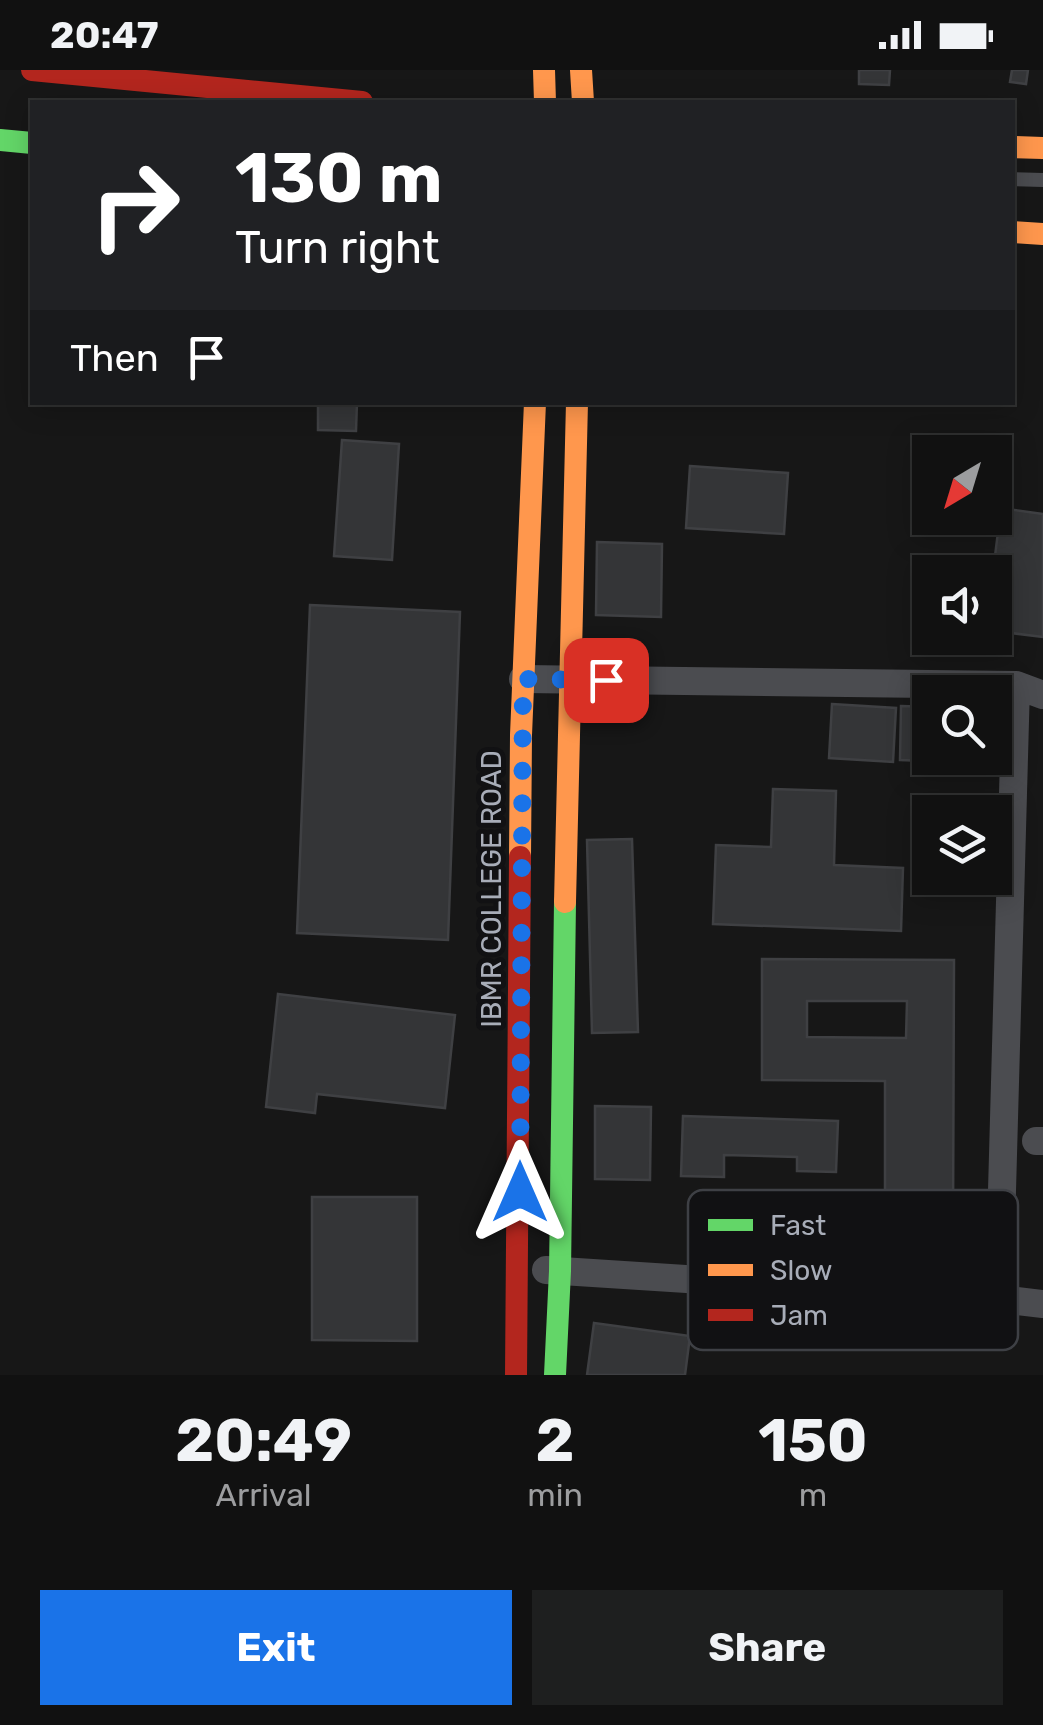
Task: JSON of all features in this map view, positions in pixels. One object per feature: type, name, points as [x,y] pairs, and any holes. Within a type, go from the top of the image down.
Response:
[{"type":"main road","points":[[32,70],[341,100]]},
{"type":"main road","points":[[544,70],[545,100]]},
{"type":"main road","points":[[581,70],[583,100]]},
{"type":"main road","points":[[0,140],[30,143]]},
{"type":"main road","points":[[1015,147],[1043,148]]},
{"type":"main road","points":[[1015,232],[1043,234]]},
{"type":"main road","name":"IBMR COLLEGE ROAD","points":[[516,1375],[523,679],[535,405]]},
{"type":"main road","points":[[555,1375],[577,405]]},
{"type":"street","points":[[523,679],[1016,685],[1043,695]]},
{"type":"street","points":[[1002,1190],[1016,685]]},
{"type":"street","points":[[519,1269],[688,1279]]},
{"type":"street","points":[[1018,1301],[1043,1304]]},
{"type":"lane","points":[[1015,179],[1043,180]]},
{"type":"building","points":[[859,70],[890,70],[889,85],[859,84]]},
{"type":"building","points":[[1012,70],[1028,70],[1026,84],[1010,82]]},
{"type":"building","points":[[318,405],[357,405],[356,431],[318,430]]},
{"type":"building","points":[[342,440],[399,444],[392,560],[334,556]]},
{"type":"building","points":[[690,466],[788,473],[784,534],[686,528]]},
{"type":"building","points":[[1012,510],[1043,514],[1043,637],[1012,633],[1012,555],[995,555],[998,535],[1012,535]]},
{"type":"building","points":[[597,542],[662,544],[661,617],[596,615]]},
{"type":"building","points":[[310,605],[460,612],[448,940],[297,933]]},
{"type":"building","points":[[832,704],[896,708],[893,762],[829,758]]},
{"type":"building","points":[[901,706],[912,706],[912,760],[900,760]]},
{"type":"building","points":[[773,789],[836,791],[834,865],[903,868],[901,931],[713,924],[716,845],[771,847]]},
{"type":"building","points":[[632,839],[638,1032],[592,1033],[587,840]]},
{"type":"building","points":[[762,959],[954,960],[953,1190],[885,1190],[885,1081],[762,1080]],"holes":[[[807,1001],[907,1001],[906,1038],[807,1037]]]},
{"type":"building","points":[[278,994],[455,1015],[445,1108],[317,1094],[315,1113],[266,1107]]},
{"type":"building","points":[[595,1106],[651,1107],[650,1180],[595,1179]]},
{"type":"building","points":[[683,1116],[838,1121],[836,1172],[797,1171],[797,1157],[724,1155],[724,1177],[681,1176]]},
{"type":"building","points":[[312,1197],[417,1197],[417,1341],[312,1340]]},
{"type":"building","points":[[594,1323],[688,1336],[685,1375],[587,1375]]},
{"type":"traffic: fast","points":[[0,140],[30,143]]},
{"type":"traffic: fast","points":[[555,1375],[565,902]]},
{"type":"traffic: slow","points":[[544,70],[545,100]]},
{"type":"traffic: slow","points":[[581,70],[583,100]]},
{"type":"traffic: slow","points":[[1015,147],[1043,148]]},
{"type":"traffic: slow","points":[[1015,232],[1043,234]]},
{"type":"traffic: slow","points":[[520,857],[521,735],[535,405]]},
{"type":"traffic: slow","points":[[565,902],[577,405]]},
{"type":"traffic: jam","points":[[32,70],[341,100]]},
{"type":"traffic: jam","points":[[516,1375],[520,857]]},
{"type":"route","points":[[520,1192],[523,679],[606,680]]}]
